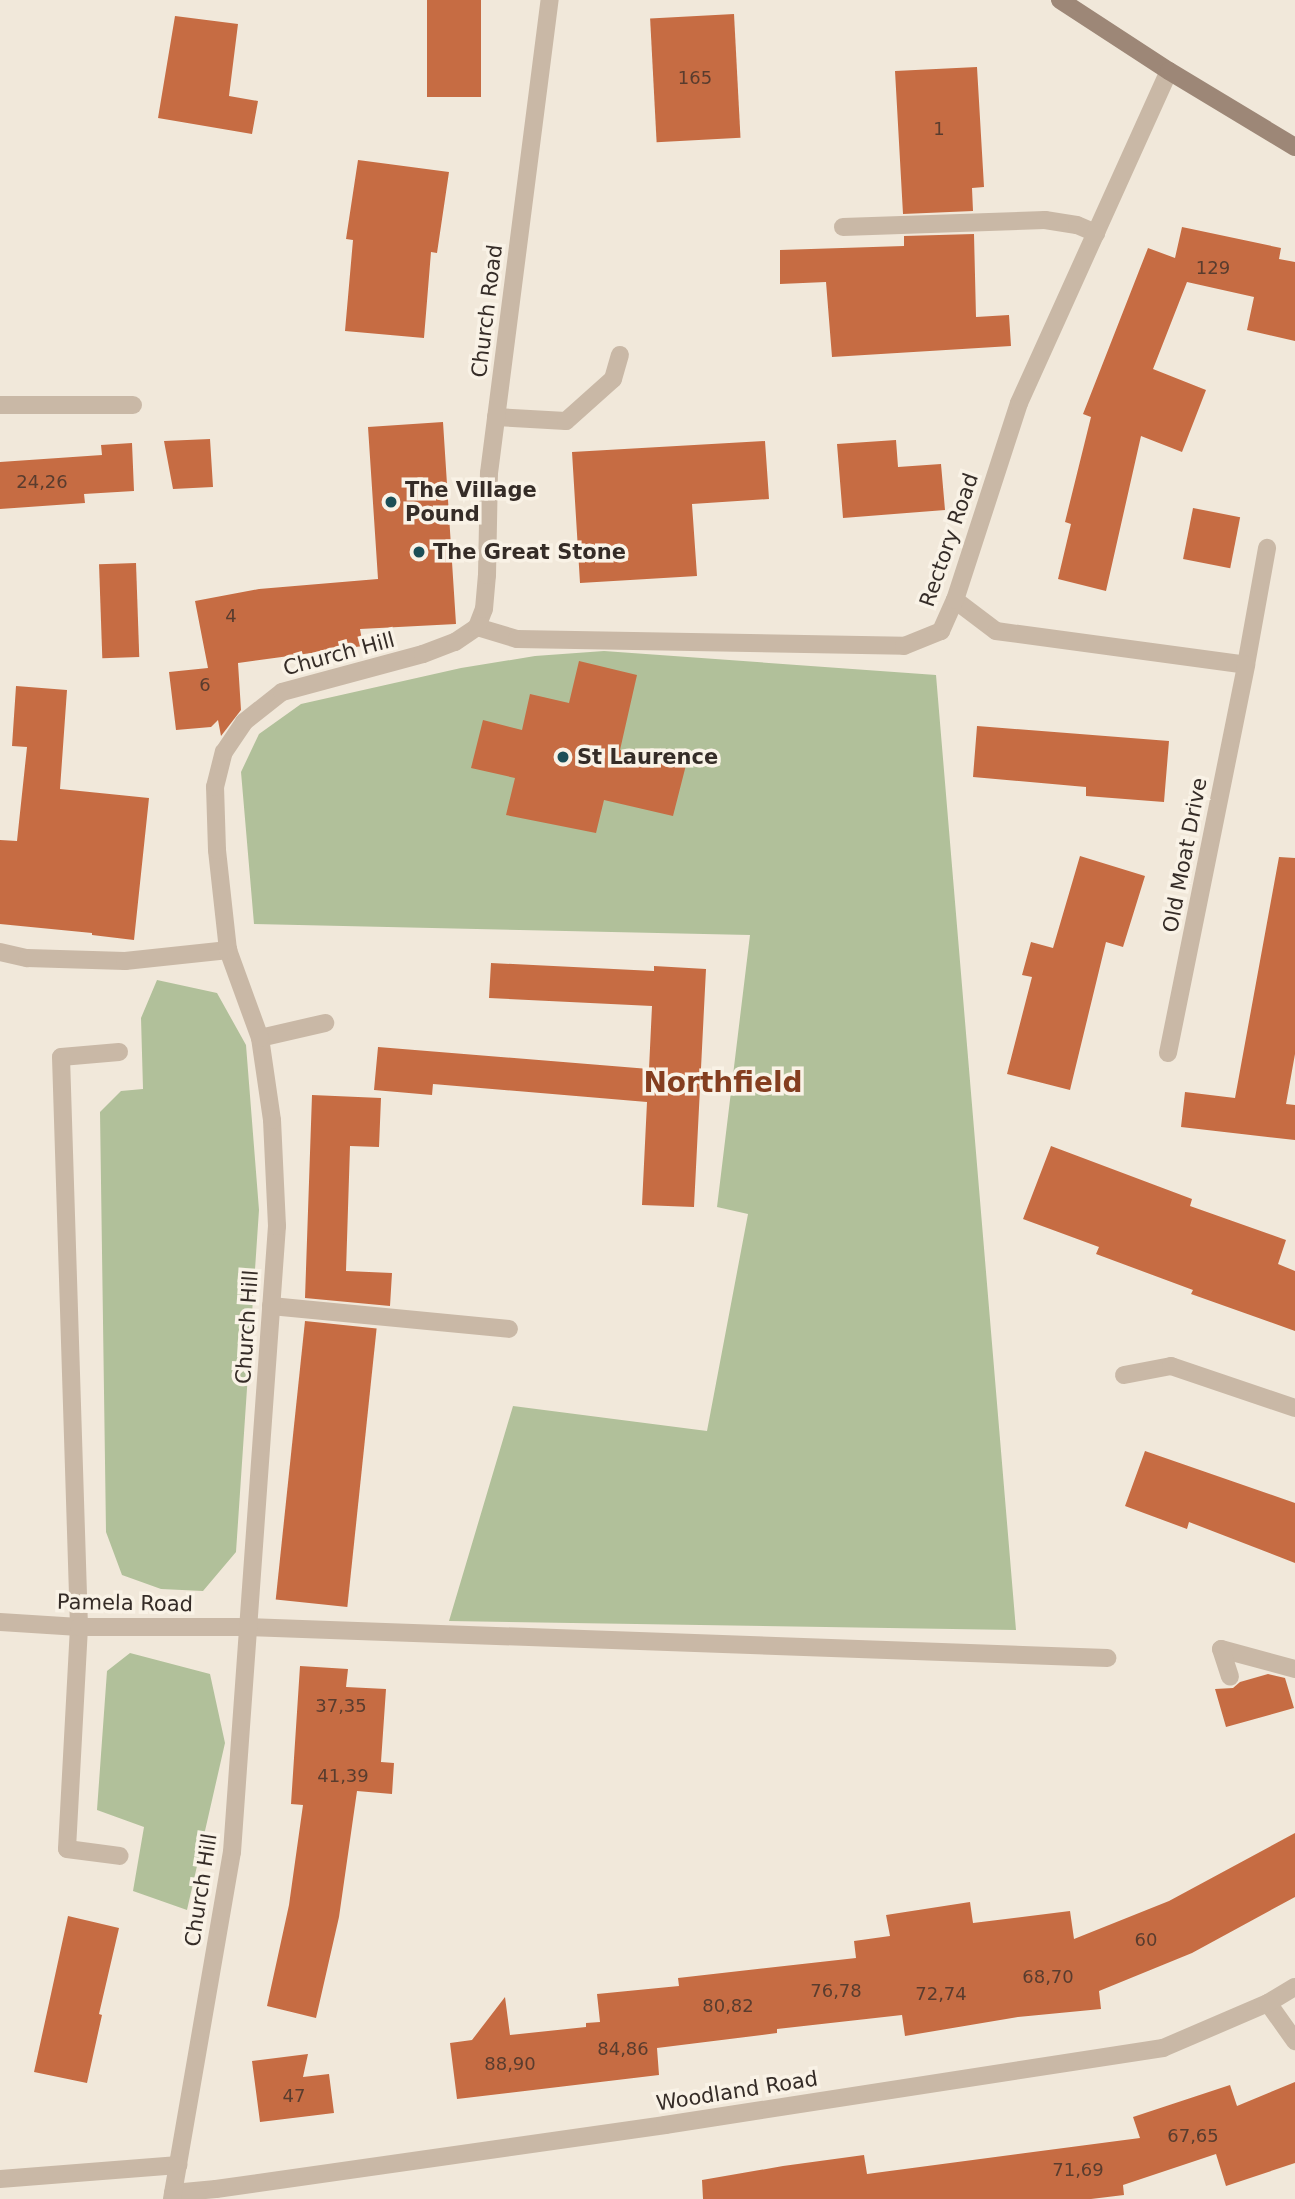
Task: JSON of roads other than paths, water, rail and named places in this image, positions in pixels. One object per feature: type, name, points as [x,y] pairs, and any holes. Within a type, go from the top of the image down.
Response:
[{"type":"main road","points":[[1060,0],[1169,71],[1295,147]]},
{"type":"main road","points":[[1273,133],[1295,139]]},
{"type":"street","name":"Church Road","points":[[477,627],[484,609],[487,575],[489,473],[550,0]]},
{"type":"street","name":"Rectory Road","points":[[477,627],[517,639],[904,646],[941,631],[955,600],[1019,403],[1169,71]]},
{"type":"street","points":[[843,227],[1045,220],[1077,225],[1096,233]]},
{"type":"street","points":[[496,417],[566,421],[613,379],[620,355]]},
{"type":"street","points":[[0,405],[133,405]]},
{"type":"street","name":"Old Moat Drive","points":[[1168,1053],[1246,665],[1266,548]]},
{"type":"street","points":[[955,600],[996,631],[1246,665]]},
{"type":"street","name":"Church Hill","points":[[172,2196],[232,1852],[250,1628],[276,1226],[272,1120],[260,1038],[228,950],[217,850],[215,787],[224,752],[244,722],[282,692],[423,654],[455,642],[477,627]]},
{"type":"street","points":[[0,952],[27,958],[125,961],[228,950]]},
{"type":"street","points":[[260,1038],[325,1023]]},
{"type":"street","points":[[119,1052],[61,1057],[79,1627],[67,1849],[120,1856]]},
{"type":"street","points":[[271,1306],[509,1329]]},
{"type":"street","points":[[1124,1375],[1171,1366],[1295,1408]]},
{"type":"street","name":"Pamela Road","points":[[0,1622],[79,1627],[250,1628],[1107,1658]]},
{"type":"street","points":[[1230,1677],[1221,1649],[1295,1669]]},
{"type":"street","name":"Woodland Road","points":[[172,2196],[651,2127],[1164,2048],[1268,2003],[1295,1987]]},
{"type":"street","points":[[1268,2003],[1295,2041]]},
{"type":"street","points":[[0,2179],[178,2165]]},
{"type":"place","name":"The Village Pound","points":[[391,502]]},
{"type":"place","name":"The Great Stone","points":[[419,552]]},
{"type":"place","name":"St Laurence","points":[[563,757]]},
{"type":"district","name":"Northfield","points":[[723,1083]]}]
